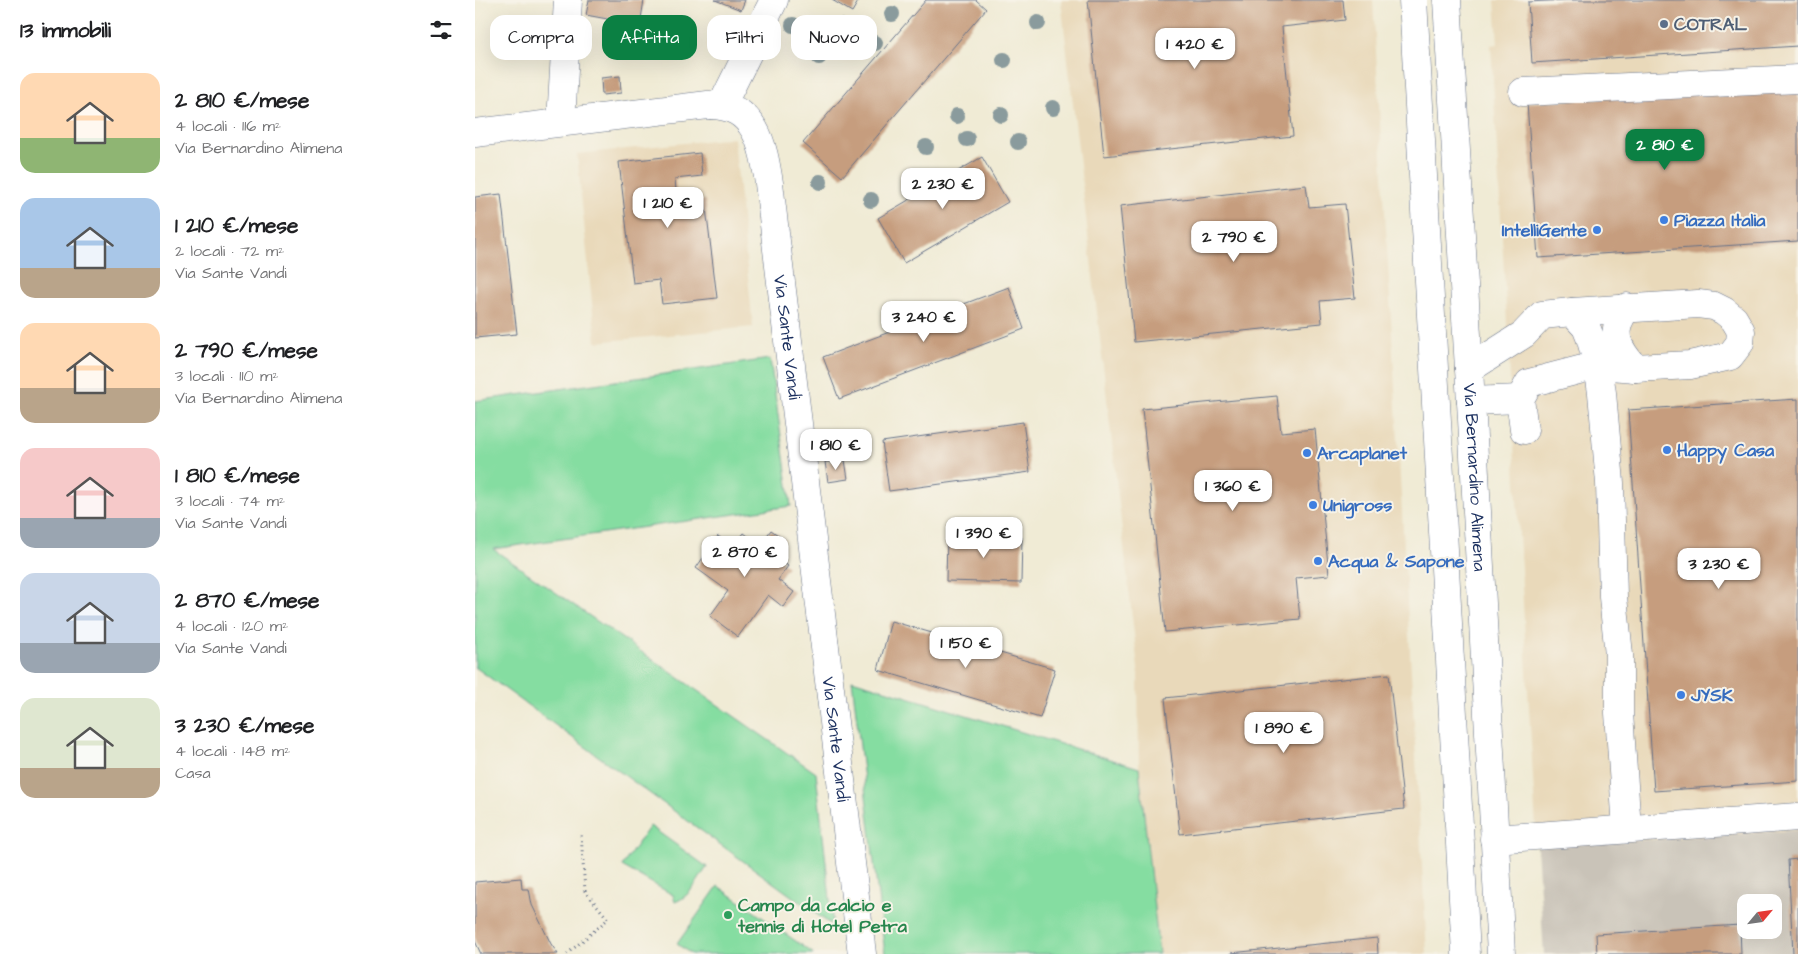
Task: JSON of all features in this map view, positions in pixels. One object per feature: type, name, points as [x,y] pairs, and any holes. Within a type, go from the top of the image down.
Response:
[{"type":"street","points":[[561,122],[568,0]]},
{"type":"street","points":[[475,132],[708,105],[722,105],[774,0]]},
{"type":"street","name":"Via Bernardino Alimena","points":[[1413,0],[1465,954]]},
{"type":"street","name":"Via Bernardino Alimena","points":[[1447,0],[1501,954]]},
{"type":"street","points":[[1523,92],[1798,79]]},
{"type":"street","name":"Via Sante Vandi","points":[[722,105],[734,109],[757,132],[764,153],[768,176],[862,954]]},
{"type":"street","points":[[1469,369],[1524,334],[1542,315],[1627,307],[1698,304],[1714,306],[1724,311],[1734,319],[1741,331],[1740,343],[1730,356],[1690,365],[1635,368],[1598,365],[1529,383],[1519,399],[1524,430]]},
{"type":"street","points":[[1627,307],[1616,325],[1617,336],[1626,358],[1635,368]]},
{"type":"street","points":[[1572,312],[1585,327],[1590,337],[1598,365],[1605,417],[1610,483],[1613,597],[1619,656],[1619,713],[1627,828]]},
{"type":"street","points":[[1471,400],[1519,399]]},
{"type":"street","points":[[1494,839],[1798,817]]},
{"type":"path","points":[[567,954],[608,918],[585,891],[581,834]]},
{"type":"shaded area","points":[[1061,0],[1373,0],[1427,954],[1159,954],[1139,768],[1138,668]]},
{"type":"shaded area","points":[[1495,0],[1798,0],[1798,831],[1537,847],[1491,45],[1498,44]]},
{"type":"shaded area","points":[[734,138],[753,327],[596,342],[577,154]]},
{"type":"shaded area","points":[[1798,830],[1798,954],[1544,954],[1537,847]]},
{"type":"green space","points":[[770,359],[791,506],[493,549],[816,773],[833,926],[475,667],[475,401]]},
{"type":"green space","points":[[852,680],[1139,768],[1159,954],[885,954]]},
{"type":"green space","points":[[650,826],[707,867],[689,892],[675,902],[673,895],[622,866]]},
{"type":"green space","name":"Campo da calcio e tennis di Hotel Petra","points":[[718,886],[814,954],[691,954],[677,944]]},
{"type":"building","points":[[589,0],[644,0],[642,15],[602,15],[602,18],[586,15]]},
{"type":"building","points":[[715,0],[745,0],[741,10]]},
{"type":"building","points":[[832,0],[859,0],[852,12]]},
{"type":"building","points":[[926,0],[976,0],[986,9],[842,177],[803,143],[874,60],[877,60],[877,57]]},
{"type":"building","points":[[1088,0],[1343,0],[1345,20],[1282,27],[1293,136],[1104,156]]},
{"type":"building","name":"COTRAL","points":[[1567,0],[1798,0],[1798,46],[1532,63],[1528,2]]},
{"type":"building","points":[[620,76],[621,93],[602,95],[601,78]]},
{"type":"building","points":[[1798,85],[1798,241],[1538,258],[1527,103]]},
{"type":"building","points":[[700,153],[702,176],[675,179],[677,203],[705,200],[717,298],[662,304],[659,280],[633,283],[619,162]]},
{"type":"building","points":[[982,157],[1008,202],[904,263],[878,218]]},
{"type":"building","points":[[1306,185],[1309,207],[1345,204],[1355,298],[1320,301],[1322,323],[1134,342],[1120,206]]},
{"type":"building","points":[[501,194],[517,334],[475,338],[475,197]]},
{"type":"building","points":[[1009,287],[1024,329],[839,399],[823,357]]},
{"type":"building","points":[[1277,396],[1281,432],[1315,429],[1329,575],[1296,578],[1300,619],[1165,632],[1142,409]]},
{"type":"building","points":[[1798,399],[1798,781],[1654,791],[1628,410]]},
{"type":"building","points":[[1023,422],[1030,472],[889,491],[882,442]]},
{"type":"building","points":[[845,460],[848,479],[828,482],[825,462]]},
{"type":"building","points":[[771,530],[785,540],[774,555],[788,566],[778,580],[794,592],[783,607],[768,595],[738,637],[710,616],[728,591],[696,568],[718,536],[733,547],[744,533],[760,545]]},
{"type":"building","points":[[947,535],[1022,537],[1021,583],[946,581]]},
{"type":"building","points":[[891,621],[1055,669],[1040,718],[878,670]]},
{"type":"building","points":[[1389,674],[1404,809],[1180,834],[1165,698]]},
{"type":"building","points":[[1798,859],[1798,954],[1793,954],[1788,860]]},
{"type":"building","points":[[521,878],[522,889],[529,889],[532,905],[558,954],[481,954],[475,941],[475,882]]},
{"type":"building","points":[[1737,925],[1737,939],[1740,939],[1741,954],[1597,954],[1596,934]]},
{"type":"building","points":[[1377,938],[1378,954],[1231,954],[1231,953]]},
{"type":"place","name":"COTRAL","points":[[1664,24]]},
{"type":"place","name":"Piazza Italia","points":[[1664,220]]},
{"type":"place","name":"IntelliGente","points":[[1597,230]]},
{"type":"place","name":"Happy Casa","points":[[1667,450]]},
{"type":"place","name":"Arcaplanet","points":[[1307,453]]},
{"type":"place","name":"Unigross","points":[[1313,505]]},
{"type":"place","name":"Acqua & Sapone","points":[[1318,561]]},
{"type":"place","name":"JYSK","points":[[1681,695]]},
{"type":"place","name":"Campo da calcio e tennis di Hotel Petra","points":[[728,915]]}]
